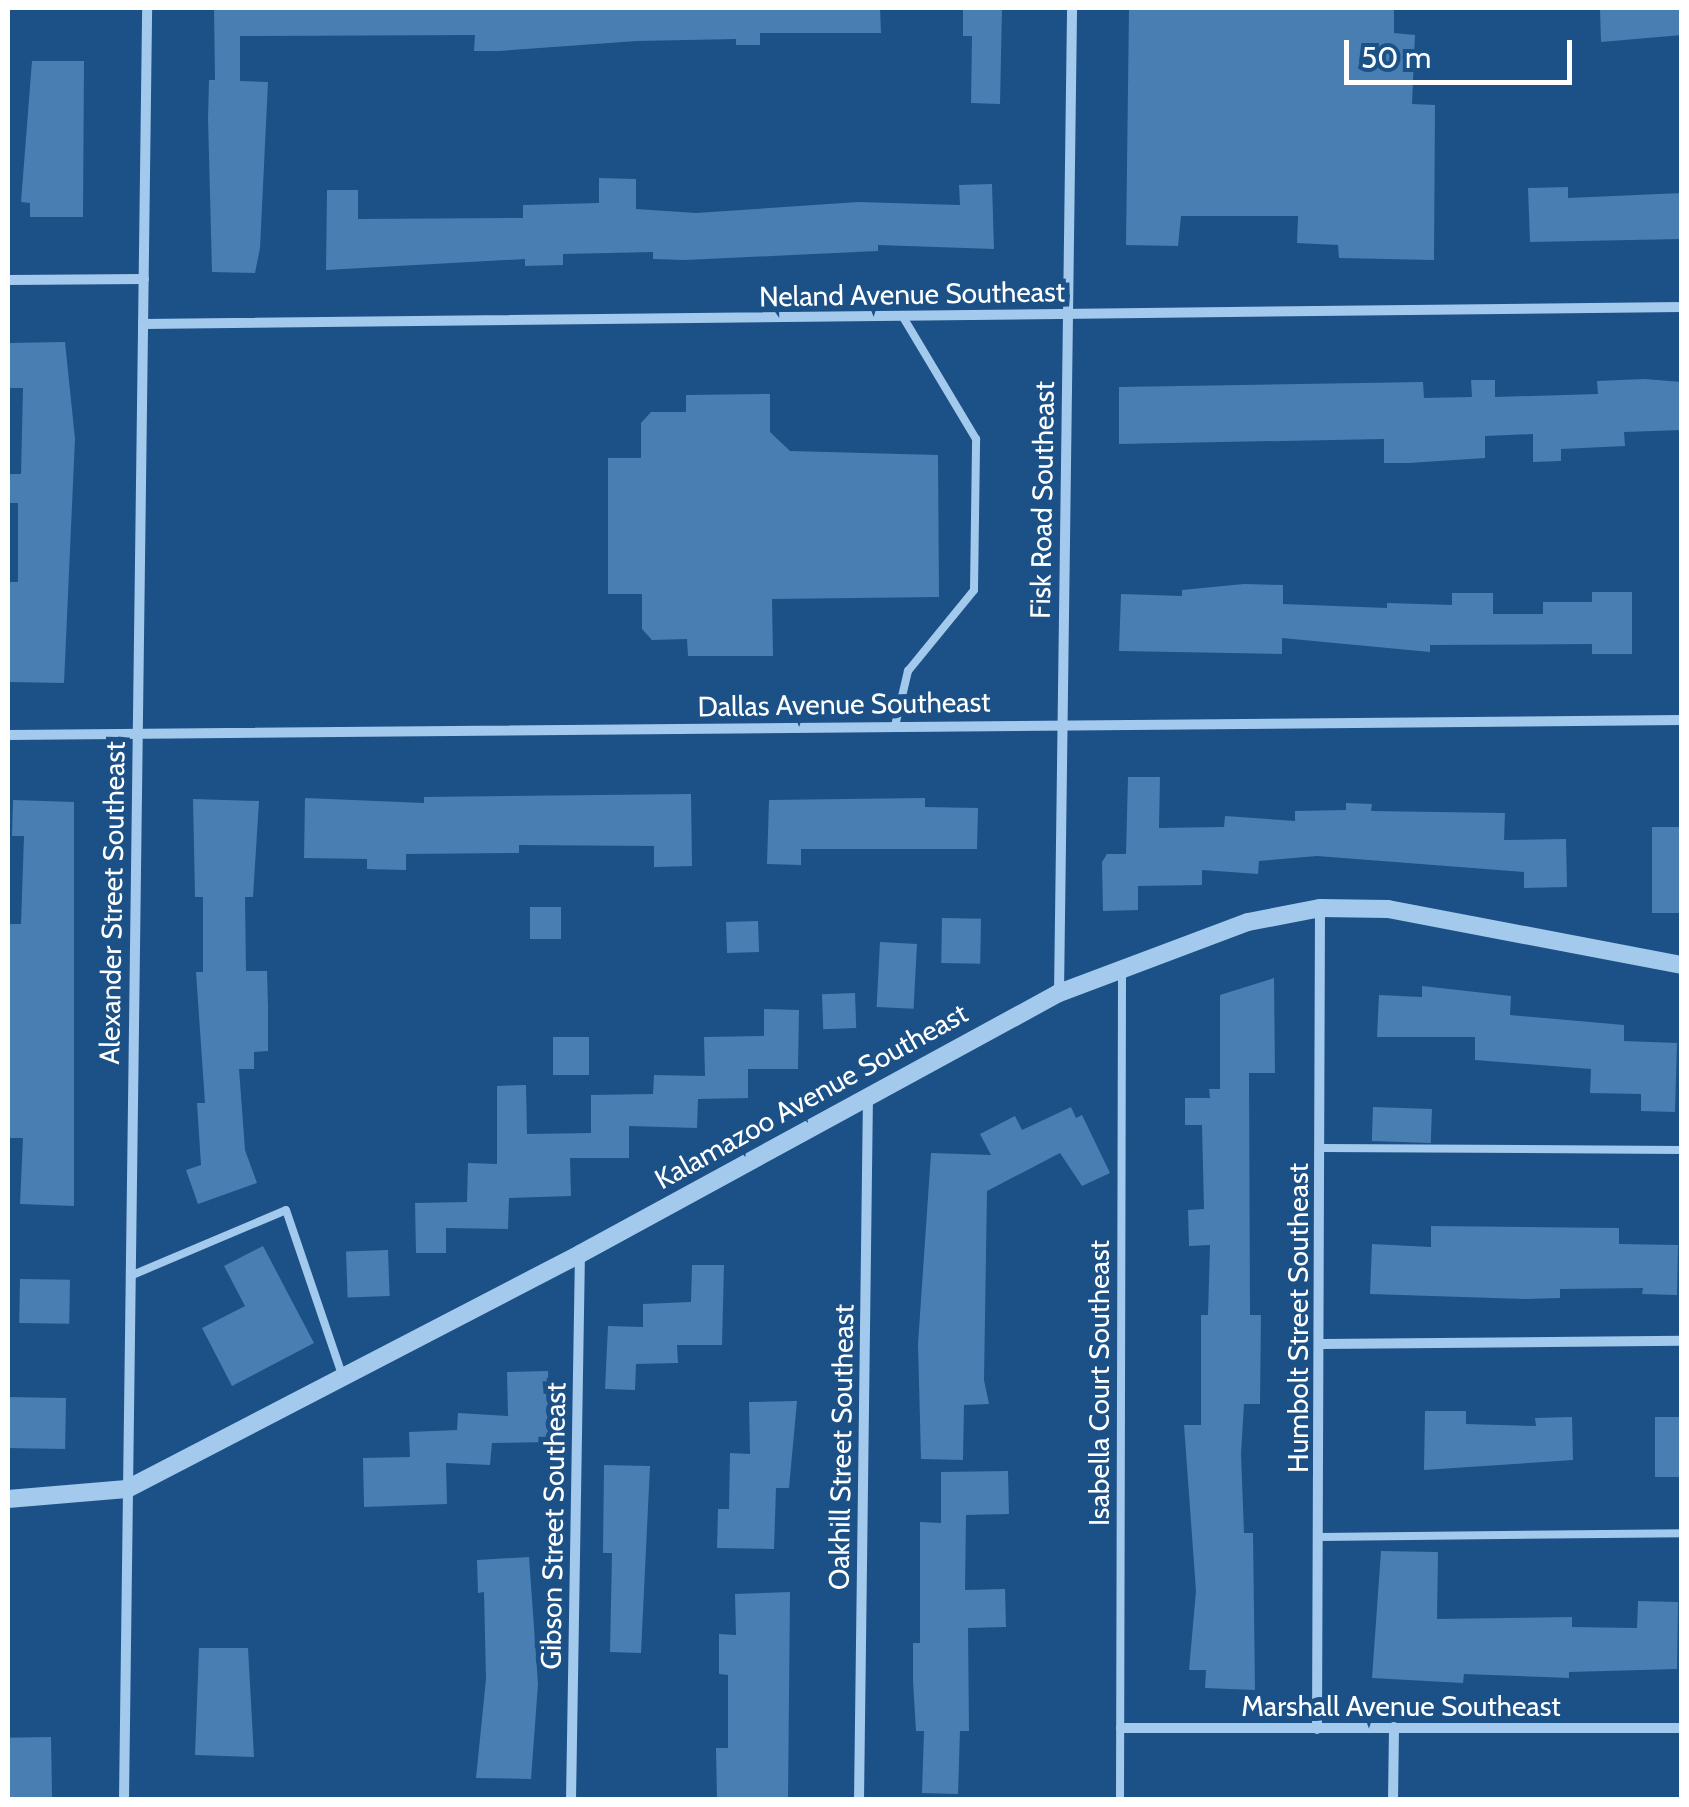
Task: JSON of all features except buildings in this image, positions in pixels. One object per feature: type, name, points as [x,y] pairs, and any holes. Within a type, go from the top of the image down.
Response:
[{"type":"street","name":"Alexander Street Southeast","points":[[124,1800],[147,8]]},
{"type":"street","name":"Fisk Road Southeast","points":[[1059,994],[1072,8]]},
{"type":"street","points":[[8,280],[144,279]]},
{"type":"street","name":"Neland Avenue Southeast","points":[[143,324],[1682,308]]},
{"type":"street","name":"Dallas Avenue Southeast","points":[[8,735],[1682,720]]},
{"type":"street","name":"Kalamazoo Avenue Southeast","points":[[8,1499],[127,1489],[580,1254],[1059,994],[1248,922],[1320,908],[1388,909],[1682,965]]},
{"type":"street","name":"Humbolt Street Southeast","points":[[1317,1729],[1322,1344],[1320,908]]},
{"type":"street","name":"Oakhill Street Southeast","points":[[859,1800],[868,1095]]},
{"type":"street","name":"Gibson Street Southeast","points":[[571,1800],[580,1254]]},
{"type":"street","points":[[1322,1344],[1682,1340]]},
{"type":"street","points":[[1392,1800],[1394,1727]]},
{"type":"street","name":"Marshall Avenue Southeast","points":[[1121,1728],[1682,1728]]},
{"type":"lane","points":[[894,726],[908,671],[974,590],[976,439],[903,316]]},
{"type":"lane","name":"Isabella Court Southeast","points":[[1120,1800],[1122,967]]},
{"type":"lane","points":[[1321,1148],[1682,1150]]},
{"type":"lane","points":[[130,1276],[286,1210],[343,1377]]},
{"type":"lane","points":[[1320,1537],[1682,1533]]}]
